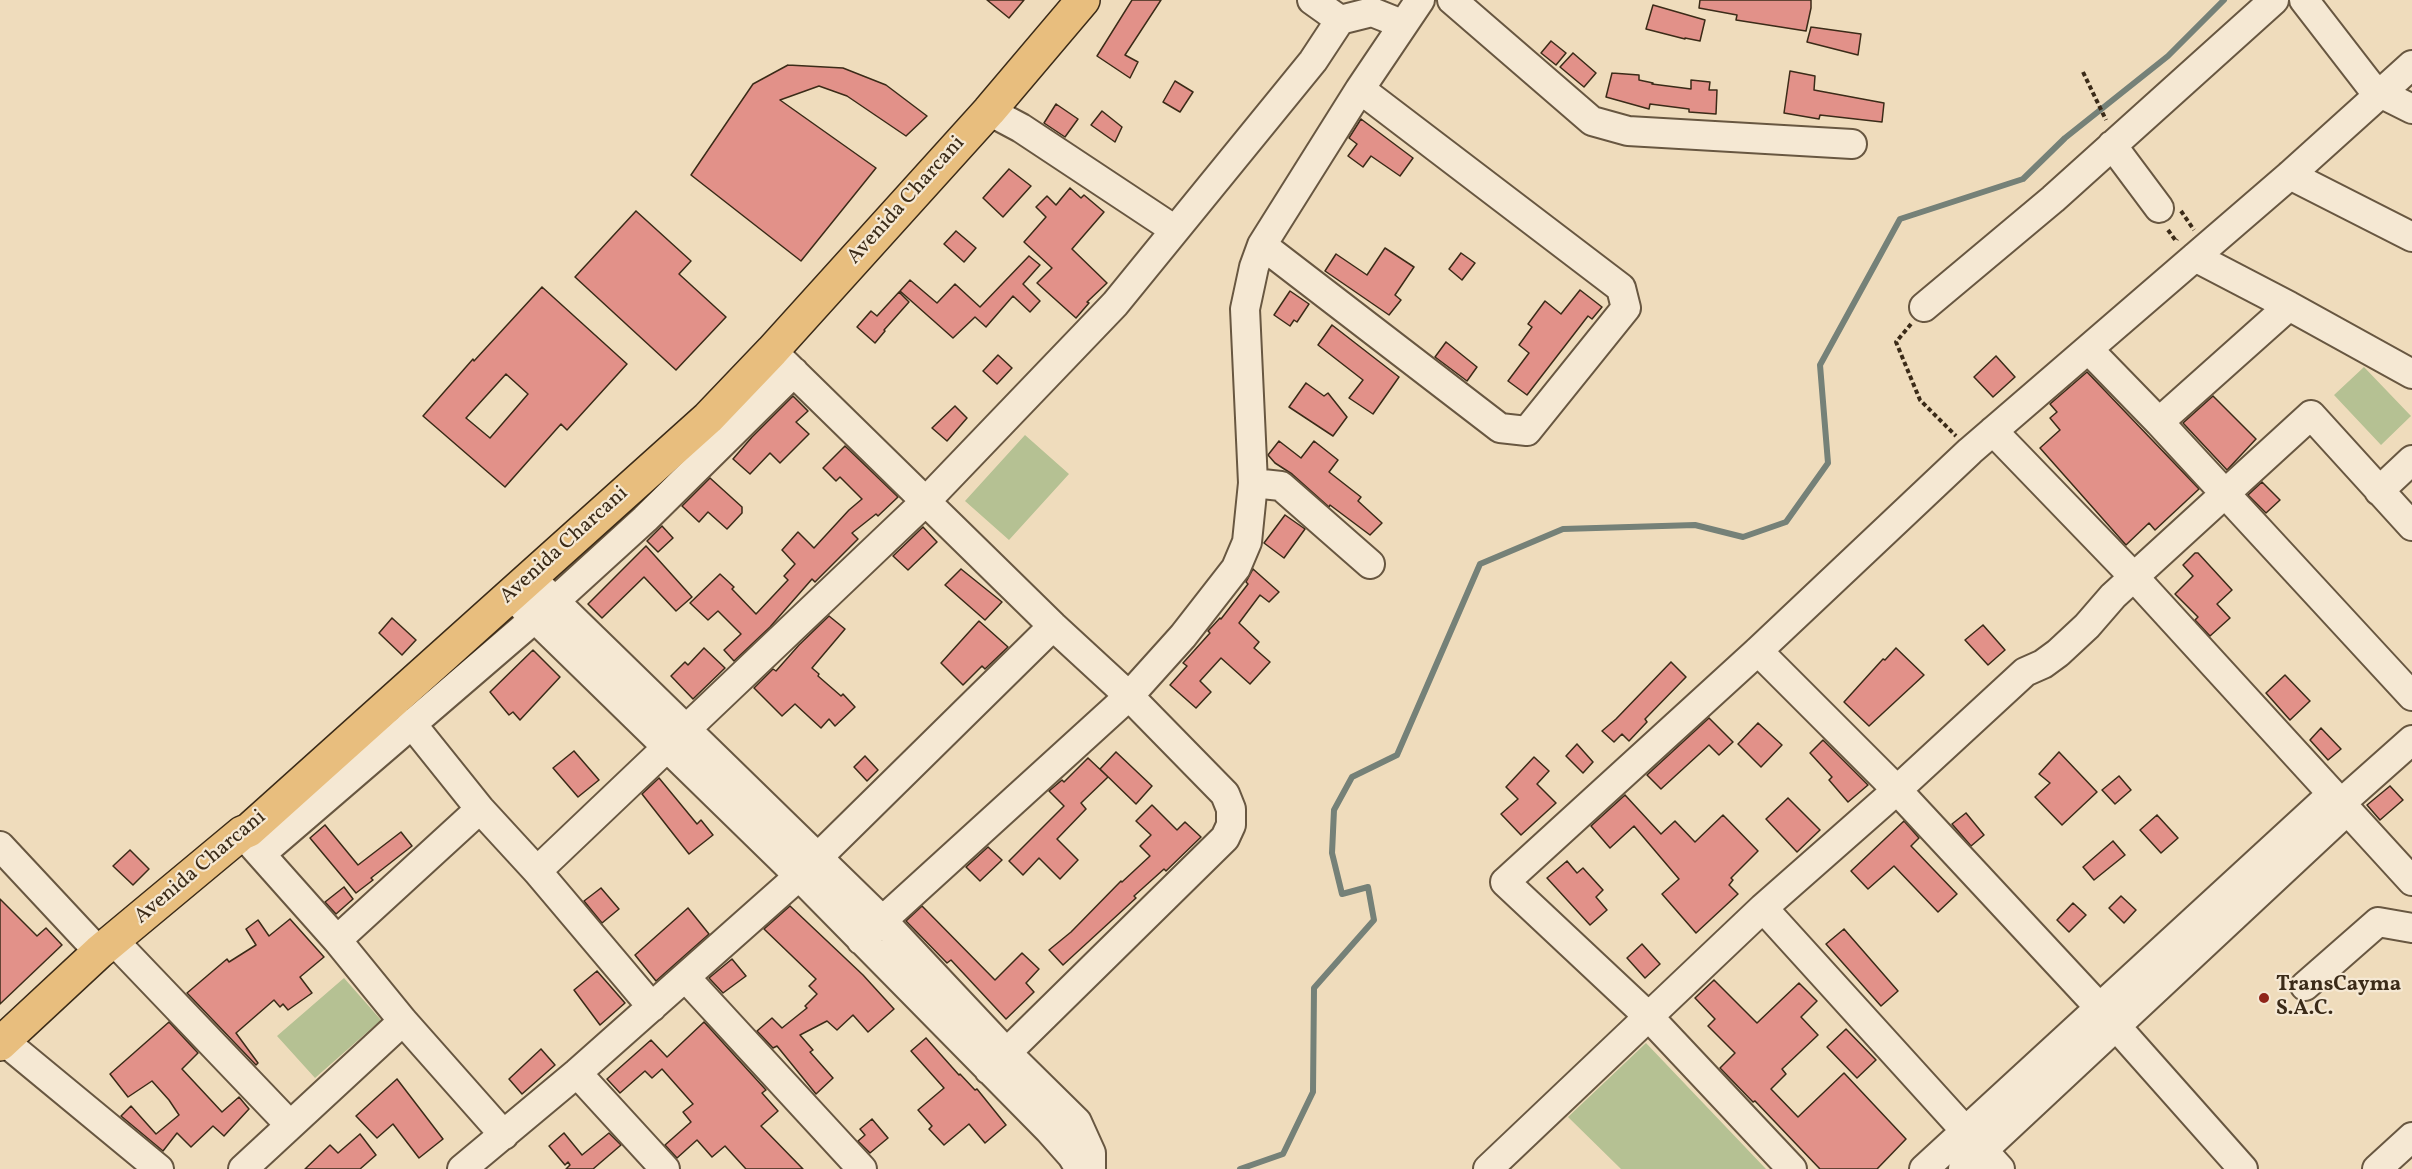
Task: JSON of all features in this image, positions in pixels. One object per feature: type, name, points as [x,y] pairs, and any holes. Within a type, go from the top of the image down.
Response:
[{"type":"main road","name":"Avenida Charcani","points":[[2,1043],[106,946],[251,843],[249,830],[708,418],[783,362],[1083,0]]},
{"type":"street","points":[[1312,0],[1340,20]]},
{"type":"street","points":[[861,940],[1129,696],[1183,636],[1236,568],[1247,542],[1253,483],[1245,309],[1254,267],[1262,245],[1360,89],[1420,0]]},
{"type":"street","points":[[1452,0],[1592,121],[1628,131],[1852,144]]},
{"type":"street","points":[[1924,307],[2109,133],[2274,0]]},
{"type":"street","points":[[2304,0],[2369,84],[2380,93],[2412,109]]},
{"type":"street","points":[[537,871],[927,500],[1115,304],[1313,61],[1340,20],[1372,12],[1402,24]]},
{"type":"street","points":[[1792,1169],[1649,1017],[1505,882],[1758,651],[1993,430],[2089,350],[2290,175],[2412,65]]},
{"type":"street","points":[[1262,245],[1500,428],[1527,431],[1626,308],[1621,288],[1360,89]]},
{"type":"street","points":[[989,111],[1021,128],[1175,230]]},
{"type":"street","points":[[2109,133],[2159,208]]},
{"type":"street","points":[[2290,175],[2412,237]]},
{"type":"street","points":[[2195,257],[2412,374]]},
{"type":"street","points":[[2159,422],[2289,306]]},
{"type":"street","points":[[2089,350],[2159,422],[2412,696]]},
{"type":"street","points":[[504,1135],[251,843],[411,723],[545,609],[645,519],[783,362],[927,500],[1053,626],[1129,696],[1225,794],[1231,809],[1230,825],[1225,838],[998,1061]]},
{"type":"street","points":[[1488,1169],[1763,908],[1897,790],[2025,672],[2043,664],[2058,653],[2134,577],[2310,415],[2412,526]]},
{"type":"street","points":[[1993,430],[2134,577],[2412,881]]},
{"type":"street","points":[[2379,491],[2412,460]]},
{"type":"street","points":[[1253,483],[1281,486],[1370,564]]},
{"type":"street","points":[[520,586],[808,867],[883,921],[998,1061],[1080,1169]]},
{"type":"street","points":[[462,1169],[686,978],[808,867],[1053,626]]},
{"type":"street","points":[[1758,651],[1897,790],[2107,1017],[2243,1169]]},
{"type":"street","points":[[411,723],[480,809],[537,871],[652,1007]]},
{"type":"street","points":[[1924,1169],[1978,1155],[2107,1017],[2321,804],[2340,804],[2412,740]]},
{"type":"street","points":[[337,940],[480,809]]},
{"type":"street","points":[[0,846],[289,1124]]},
{"type":"street","points":[[808,867],[861,940],[998,1061],[1077,1122],[1092,1153],[1091,1169]]},
{"type":"street","points":[[1763,908],[1978,1155]]},
{"type":"street","points":[[2306,986],[2378,922],[2412,928]]},
{"type":"street","points":[[686,978],[862,1169]]},
{"type":"street","points":[[243,1169],[403,1021]]},
{"type":"street","points":[[2,1043],[159,1169]]},
{"type":"street","points":[[577,1073],[664,1169]]},
{"type":"street","points":[[2377,1169],[2412,1137]]},
{"type":"path","points":[[2083,72],[2109,133]]},
{"type":"path","points":[[1924,307],[1896,342],[1920,400],[1970,451]]},
{"type":"green space","points":[[2364,367],[2411,416],[2381,445],[2334,395]]},
{"type":"green space","points":[[1025,435],[1069,474],[1009,540],[965,501]]},
{"type":"green space","points":[[344,978],[381,1020],[315,1078],[277,1036]]},
{"type":"green space","points":[[1646,1043],[1766,1169],[1621,1169],[1568,1117]]},
{"type":"building","points":[[987,0],[1024,0],[1009,18]]},
{"type":"building","points":[[1132,0],[1161,0],[1125,55],[1138,62],[1130,78],[1097,56]]},
{"type":"building","points":[[1700,0],[1811,0],[1811,8],[1806,31],[1736,20],[1737,15],[1699,8]]},
{"type":"building","points":[[1653,5],[1705,20],[1700,41],[1646,29]]},
{"type":"building","points":[[1811,27],[1861,34],[1858,55],[1807,42]]},
{"type":"building","points":[[1551,41],[1566,53],[1556,65],[1541,53]]},
{"type":"building","points":[[1573,53],[1596,73],[1584,87],[1560,67]]},
{"type":"building","points":[[788,65],[843,68],[886,85],[927,116],[906,136],[847,96],[819,86],[780,100],[876,168],[801,261],[691,175],[753,84]]},
{"type":"building","points":[[1790,71],[1815,76],[1814,90],[1884,103],[1882,122],[1820,115],[1819,119],[1784,113]]},
{"type":"building","points":[[1612,73],[1639,75],[1639,80],[1652,84],[1691,89],[1691,80],[1710,82],[1709,90],[1717,90],[1716,114],[1689,112],[1689,109],[1650,104],[1649,109],[1606,97]]},
{"type":"building","points":[[1175,81],[1193,92],[1180,112],[1163,102]]},
{"type":"building","points":[[1056,104],[1078,119],[1065,137],[1044,123]]},
{"type":"building","points":[[1102,111],[1122,127],[1115,142],[1091,125]]},
{"type":"building","points":[[1361,119],[1413,158],[1400,176],[1371,156],[1363,167],[1348,156],[1357,144],[1349,138]]},
{"type":"building","points":[[1009,169],[1031,186],[1003,217],[983,198]]},
{"type":"building","points":[[1070,188],[1081,198],[1084,195],[1104,212],[1072,249],[1107,283],[1087,302],[1089,303],[1076,318],[1037,283],[1052,268],[1024,242],[1046,217],[1036,207],[1047,196],[1056,205]]},
{"type":"building","points":[[636,211],[691,261],[679,274],[726,317],[676,370],[575,277]]},
{"type":"building","points":[[956,231],[976,248],[964,262],[944,244]]},
{"type":"building","points":[[1385,248],[1414,267],[1395,295],[1401,300],[1389,315],[1325,271],[1336,254],[1367,275]]},
{"type":"building","points":[[1461,253],[1475,263],[1462,280],[1449,269]]},
{"type":"building","points":[[1029,256],[1040,265],[1023,284],[1040,301],[1030,312],[1013,296],[986,327],[975,317],[953,338],[900,291],[910,280],[937,303],[955,284],[980,307]]},
{"type":"building","points":[[542,287],[627,364],[567,430],[561,424],[505,487],[423,416],[473,359],[474,361]],"holes":[[[506,374],[528,394],[490,438],[466,418]]]},
{"type":"building","points":[[1580,290],[1602,307],[1592,319],[1588,316],[1527,395],[1508,381],[1529,353],[1519,345],[1532,327],[1528,324],[1545,301],[1561,314]]},
{"type":"building","points":[[1290,291],[1309,304],[1297,322],[1294,320],[1290,326],[1274,315]]},
{"type":"building","points":[[899,292],[909,302],[875,343],[857,327],[871,311],[877,316]]},
{"type":"building","points":[[1332,325],[1399,377],[1373,414],[1349,398],[1363,380],[1318,345]]},
{"type":"building","points":[[1446,342],[1477,367],[1467,381],[1435,357]]},
{"type":"building","points":[[998,355],[1012,368],[997,384],[983,371]]},
{"type":"building","points":[[1996,356],[2015,377],[1993,397],[1974,377]]},
{"type":"building","points":[[2087,372],[2199,489],[2155,530],[2149,523],[2126,545],[2040,448],[2060,430],[2050,418],[2057,412],[2050,404]]},
{"type":"building","points":[[1306,383],[1324,396],[1328,393],[1347,417],[1333,436],[1289,407]]},
{"type":"building","points":[[793,396],[808,411],[796,422],[809,434],[780,463],[770,453],[750,474],[733,459]]},
{"type":"building","points":[[2213,396],[2256,439],[2227,470],[2183,423]]},
{"type":"building","points":[[955,406],[967,418],[947,441],[932,428]]},
{"type":"building","points":[[1279,441],[1301,458],[1314,441],[1338,460],[1329,472],[1361,497],[1358,501],[1382,523],[1370,535],[1330,505],[1329,507],[1268,455]]},
{"type":"building","points":[[845,446],[898,497],[878,516],[876,514],[852,533],[858,539],[815,582],[812,579],[770,627],[734,661],[724,650],[741,634],[718,611],[708,620],[690,603],[720,574],[756,614],[788,580],[784,576],[795,564],[782,550],[798,532],[814,548],[862,499],[840,477],[836,481],[823,468]]},
{"type":"building","points":[[710,478],[742,507],[742,513],[727,529],[708,512],[699,522],[682,506]]},
{"type":"building","points":[[2262,482],[2280,500],[2266,513],[2248,495]]},
{"type":"building","points":[[1285,515],[1305,529],[1284,558],[1264,543]]},
{"type":"building","points":[[662,526],[673,538],[658,552],[647,541]]},
{"type":"building","points":[[923,527],[937,542],[908,570],[893,556]]},
{"type":"building","points":[[646,546],[692,597],[676,611],[644,577],[602,618],[588,604]]},
{"type":"building","points":[[2195,553],[2198,553],[2232,590],[2217,604],[2230,618],[2210,636],[2195,620],[2198,617],[2175,594],[2193,576],[2183,565]]},
{"type":"building","points":[[961,569],[1002,602],[985,620],[945,585]]},
{"type":"building","points":[[1253,569],[1279,592],[1269,602],[1260,595],[1239,623],[1259,642],[1254,648],[1270,662],[1250,684],[1221,658],[1200,681],[1211,692],[1196,708],[1170,685],[1187,666],[1183,663],[1248,584],[1246,582]]},
{"type":"building","points":[[829,616],[845,629],[812,668],[819,674],[818,676],[841,696],[843,694],[855,707],[835,726],[829,719],[821,728],[795,704],[782,716],[754,688],[773,669],[776,671]]},
{"type":"building","points":[[392,618],[416,640],[402,655],[379,633]]},
{"type":"building","points":[[979,621],[1008,647],[985,669],[982,666],[963,685],[941,663]]},
{"type":"building","points":[[1983,625],[2005,650],[1988,665],[1965,640]]},
{"type":"building","points":[[704,648],[725,668],[693,699],[671,676],[685,662],[688,665]]},
{"type":"building","points":[[1896,648],[1924,675],[1869,726],[1844,702]]},
{"type":"building","points":[[533,650],[560,677],[520,720],[513,712],[509,715],[490,692]]},
{"type":"building","points":[[1671,662],[1686,677],[1645,719],[1647,722],[1629,741],[1622,734],[1614,742],[1602,731]]},
{"type":"building","points":[[2285,675],[2310,701],[2290,720],[2266,693]]},
{"type":"building","points":[[1709,718],[1733,742],[1719,755],[1709,745],[1661,789],[1647,775]]},
{"type":"building","points":[[1758,723],[1782,745],[1761,767],[1738,744]]},
{"type":"building","points":[[2321,728],[2341,749],[2328,760],[2310,740]]},
{"type":"building","points":[[1823,740],[1868,785],[1848,802],[1829,780],[1832,777],[1810,753]]},
{"type":"building","points":[[1577,744],[1593,762],[1583,773],[1566,756]]},
{"type":"building","points":[[574,751],[599,780],[578,797],[553,768]]},
{"type":"building","points":[[1116,752],[1152,786],[1136,804],[1100,769]]},
{"type":"building","points":[[2059,752],[2097,792],[2062,825],[2035,797],[2050,783],[2039,774]]},
{"type":"building","points":[[865,756],[878,770],[867,781],[854,767]]},
{"type":"building","points":[[1534,757],[1549,771],[1537,784],[1556,803],[1521,835],[1501,814],[1518,799],[1506,787]]},
{"type":"building","points":[[1088,758],[1108,777],[1081,803],[1086,809],[1057,839],[1078,860],[1060,879],[1039,858],[1023,875],[1009,861],[1064,806],[1049,791],[1062,780],[1064,782]]},
{"type":"building","points":[[2119,776],[2131,790],[2115,804],[2102,790]]},
{"type":"building","points":[[659,778],[697,824],[701,820],[713,835],[689,854],[642,794]]},
{"type":"building","points":[[2390,786],[2403,800],[2380,820],[2367,805]]},
{"type":"building","points":[[1625,795],[1661,834],[1675,821],[1695,842],[1723,815],[1758,851],[1731,878],[1733,880],[1729,885],[1738,894],[1696,933],[1662,894],[1679,879],[1634,826],[1610,848],[1591,826]]},
{"type":"building","points":[[1788,798],[1820,830],[1797,852],[1766,819]]},
{"type":"building","points":[[1152,805],[1177,830],[1185,822],[1201,837],[1166,871],[1164,869],[1134,896],[1136,898],[1063,965],[1049,950],[1071,932],[1121,881],[1150,856],[1140,846],[1151,835],[1136,821]]},
{"type":"building","points":[[1966,813],[1984,835],[1971,846],[1952,824]]},
{"type":"building","points":[[2157,815],[2178,838],[2161,853],[2140,830]]},
{"type":"building","points":[[1904,821],[1919,838],[1911,846],[1957,894],[1938,912],[1894,866],[1868,889],[1851,871]]},
{"type":"building","points":[[325,825],[358,865],[401,832],[412,846],[371,878],[373,880],[356,893],[310,838]]},
{"type":"building","points":[[2113,841],[2125,855],[2094,880],[2083,867]]},
{"type":"building","points":[[988,847],[1002,860],[980,881],[966,867]]},
{"type":"building","points":[[130,850],[149,869],[133,885],[113,866]]},
{"type":"building","points":[[1567,861],[1577,873],[1583,868],[1603,890],[1596,897],[1607,910],[1590,925],[1547,878]]},
{"type":"building","points":[[344,887],[353,899],[336,914],[325,902]]},
{"type":"building","points":[[601,888],[619,909],[602,923],[584,901]]},
{"type":"building","points":[[2121,896],[2136,910],[2124,923],[2109,908]]},
{"type":"building","points":[[0,899],[37,936],[46,928],[62,945],[0,1004]]},
{"type":"building","points":[[2073,903],[2086,915],[2069,932],[2057,920]]},
{"type":"building","points":[[790,906],[863,975],[894,1009],[868,1032],[853,1015],[837,1030],[827,1021],[800,1035],[813,1050],[810,1052],[833,1078],[816,1094],[777,1046],[773,1048],[757,1031],[772,1018],[782,1028],[807,1008],[805,1006],[817,994],[809,986],[816,979],[764,929]]},
{"type":"building","points":[[922,906],[995,980],[1022,953],[1039,969],[1026,983],[1034,992],[1006,1019],[951,960],[947,963],[906,921]]},
{"type":"building","points":[[688,908],[709,934],[656,981],[635,955]]},
{"type":"building","points":[[290,919],[324,957],[300,977],[312,993],[288,1010],[283,1004],[280,1007],[274,1000],[236,1033],[258,1063],[256,1065],[187,993],[227,959],[229,962],[256,945],[246,929],[258,920],[269,936]]},
{"type":"building","points":[[1844,929],[1898,991],[1881,1006],[1826,944]]},
{"type":"building","points":[[1642,944],[1660,964],[1645,978],[1627,958]]},
{"type":"building","points":[[732,959],[746,976],[723,993],[709,978]]},
{"type":"building","points":[[597,971],[625,1003],[600,1025],[574,990]]},
{"type":"building","points":[[1714,980],[1757,1023],[1799,983],[1817,1001],[1801,1017],[1818,1035],[1782,1069],[1786,1074],[1771,1089],[1798,1117],[1844,1073],[1906,1139],[1877,1169],[1820,1169],[1720,1068],[1735,1053],[1708,1026],[1715,1019],[1695,998]]},
{"type":"building","points":[[169,1022],[198,1053],[182,1069],[222,1112],[239,1097],[249,1109],[224,1136],[213,1126],[191,1147],[177,1133],[163,1151],[121,1116],[131,1106],[156,1134],[179,1115],[169,1100],[152,1081],[128,1097],[110,1074]]},
{"type":"building","points":[[704,1022],[766,1090],[762,1093],[778,1111],[761,1126],[803,1169],[746,1169],[725,1146],[712,1157],[697,1140],[677,1158],[665,1145],[691,1122],[683,1112],[693,1104],[662,1069],[652,1078],[645,1071],[620,1093],[607,1079],[651,1040],[667,1057]]},
{"type":"building","points":[[1846,1029],[1876,1060],[1857,1078],[1827,1047]]},
{"type":"building","points":[[926,1038],[959,1075],[975,1090],[977,1089],[1006,1125],[985,1143],[969,1124],[944,1145],[929,1129],[932,1126],[918,1110],[944,1088],[911,1051]]},
{"type":"building","points":[[541,1049],[555,1065],[522,1094],[509,1079]]},
{"type":"building","points":[[397,1079],[443,1139],[419,1158],[393,1124],[377,1138],[356,1116]]},
{"type":"building","points":[[872,1119],[888,1138],[870,1153],[858,1141],[865,1135],[860,1129]]},
{"type":"building","points":[[564,1133],[582,1155],[609,1133],[621,1145],[593,1169],[566,1169],[570,1165],[568,1162],[565,1165],[549,1146]]},
{"type":"building","points":[[360,1134],[376,1155],[360,1169],[305,1169],[330,1145],[338,1153]]},
{"type":"waterway","points":[[1240,1169],[1283,1154],[1313,1092],[1314,988],[1374,920],[1368,887],[1342,894],[1332,853],[1334,810],[1352,777],[1397,755],[1480,564],[1563,529],[1695,525],[1743,537],[1786,522],[1828,463],[1820,365],[1900,219],[2023,179],[2065,138],[2168,56],[2224,0]]},
{"type":"place","name":"TransCayma S.A.C.","points":[[2264,998]]}]
